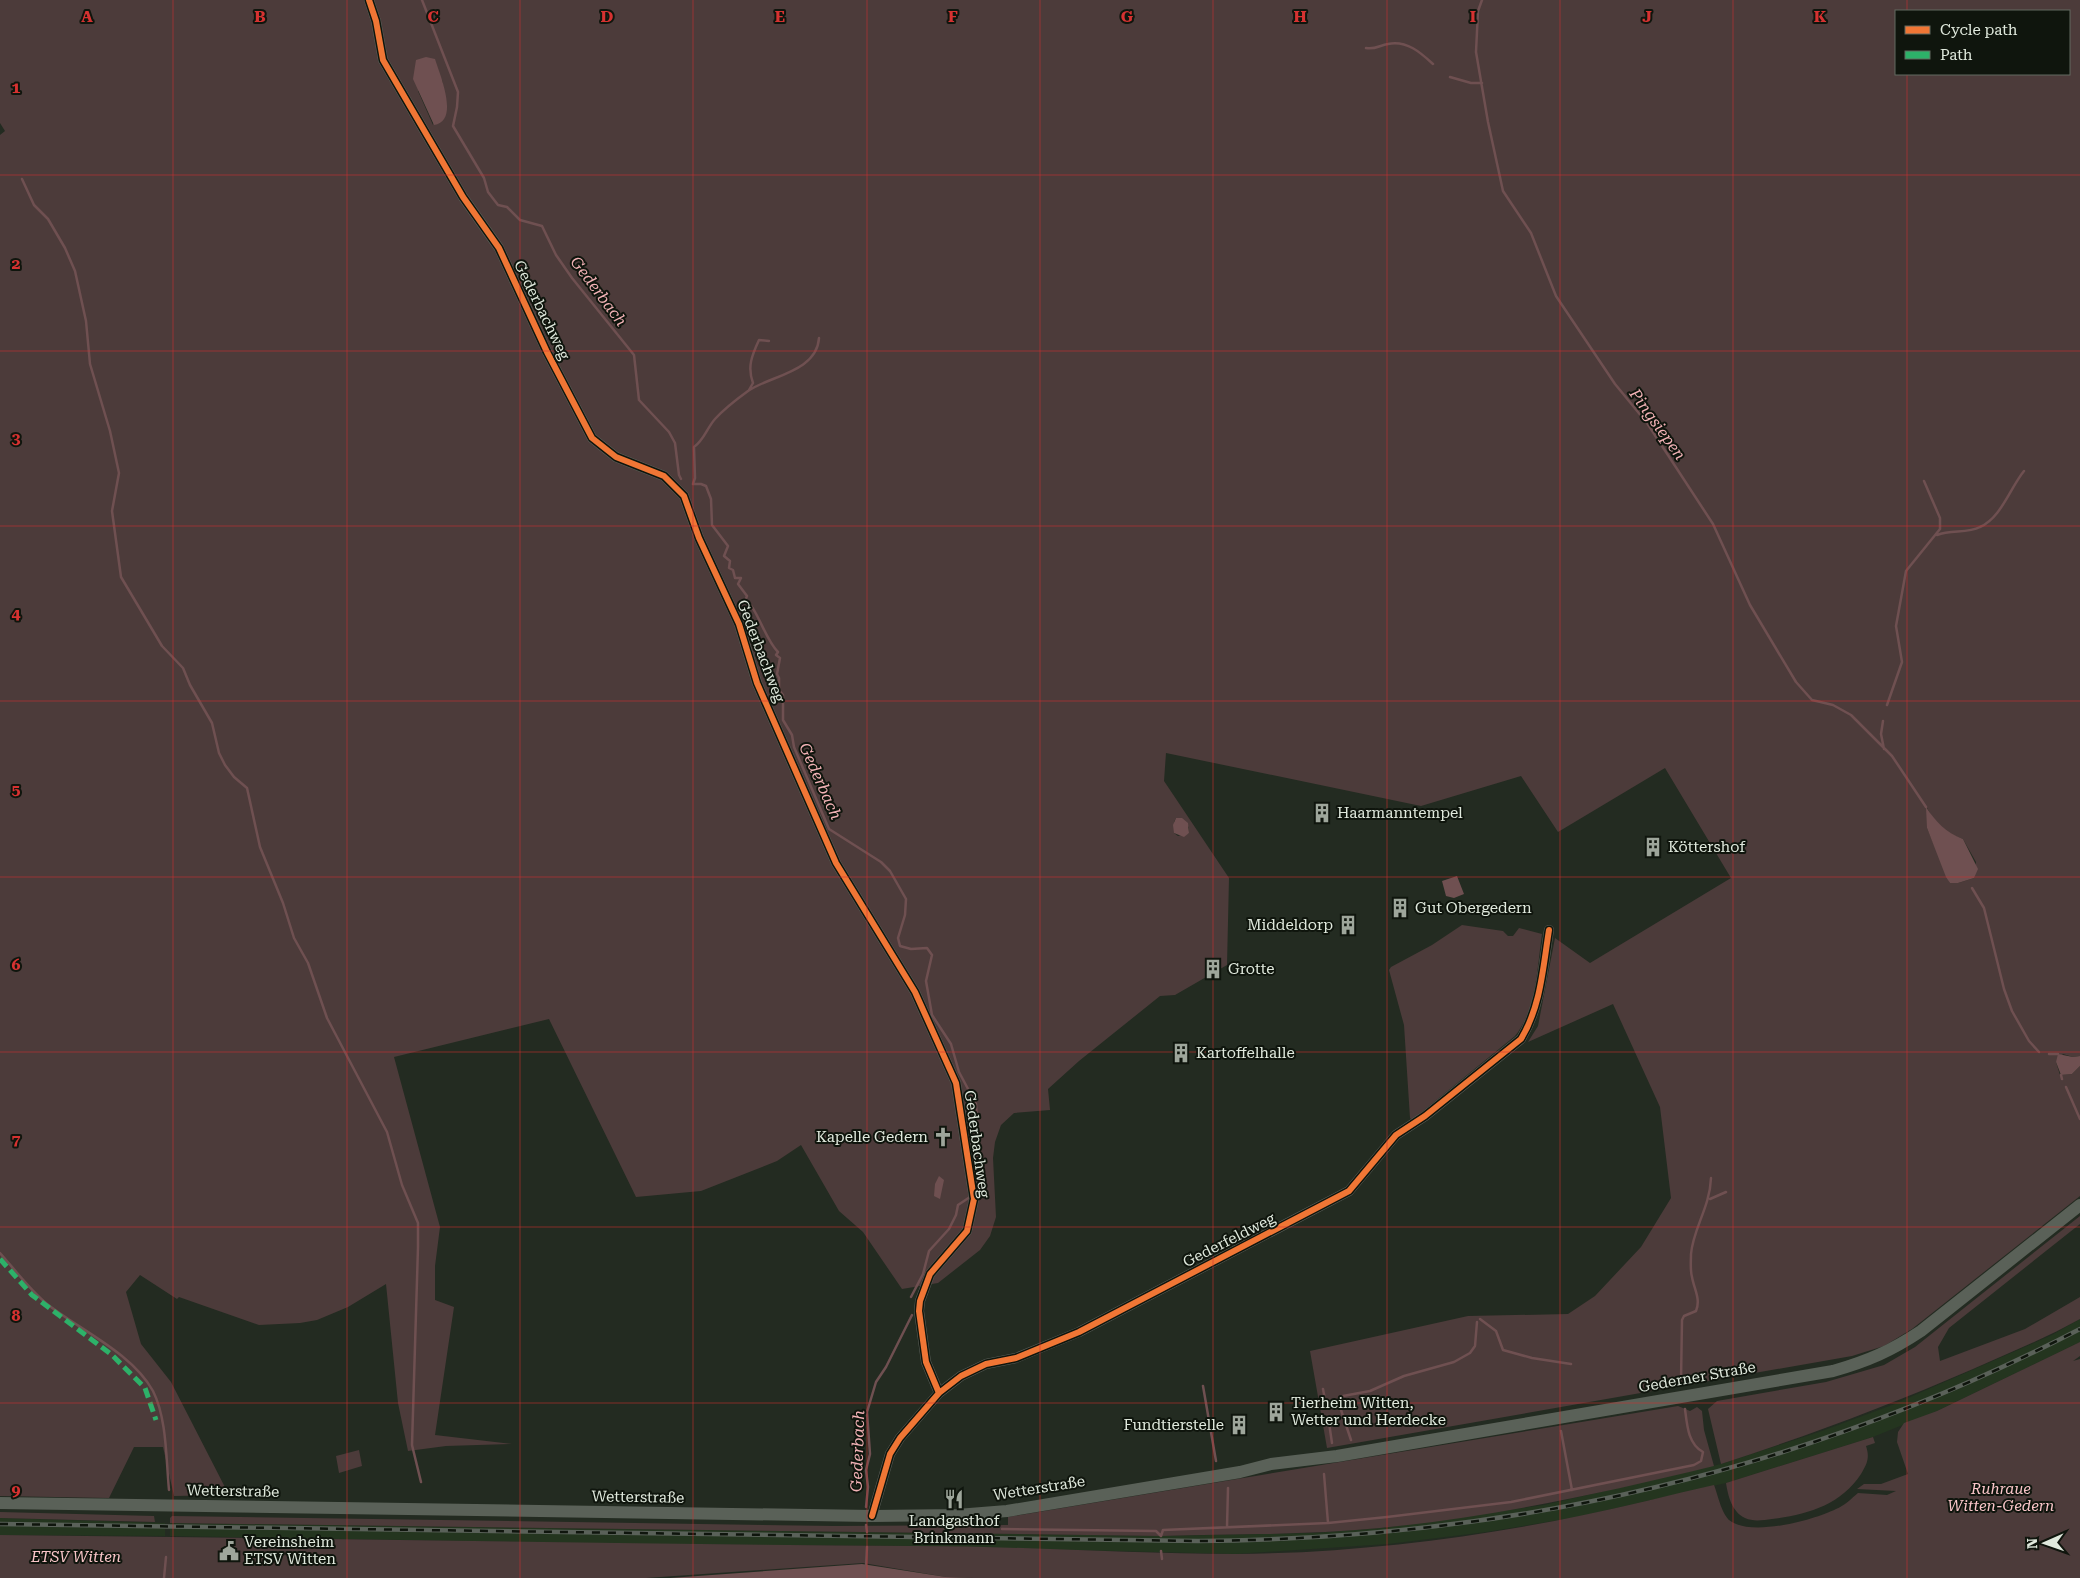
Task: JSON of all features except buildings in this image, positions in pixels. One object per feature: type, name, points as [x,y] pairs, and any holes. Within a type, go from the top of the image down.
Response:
[{"type":"main road","name":"Gederner Straße","points":[[1271,1464],[1346,1454],[1814,1374],[1866,1362],[1895,1348],[1922,1331],[2080,1205]]},
{"type":"main road","name":"Wetterstraße","points":[[0,1503],[872,1516],[957,1515],[1008,1511],[1240,1472],[1271,1464]]},
{"type":"street","name":"Gederbachweg","points":[[369,0],[376,21],[383,60],[463,197],[499,248],[547,352],[592,438],[616,457],[664,476],[684,496],[699,538],[739,624],[757,683],[836,863],[915,992],[956,1083],[974,1199],[967,1231],[930,1274],[920,1301],[919,1311],[926,1362],[939,1393]]},
{"type":"street","name":"Gederfeldweg","points":[[872,1516],[890,1454],[900,1438],[939,1393],[968,1371],[1016,1358],[1079,1332],[1349,1191],[1396,1135],[1432,1111],[1521,1039],[1531,1023],[1537,1004],[1549,930]]},
{"type":"shaded area","points":[[426,57],[435,59],[446,96],[446,115],[442,122],[434,125],[413,79],[416,60]]},
{"type":"shaded area","points":[[1926,807],[1942,826],[1963,839],[1978,869],[1974,878],[1958,883],[1950,883],[1927,828]]},
{"type":"shaded area","points":[[1176,818],[1182,818],[1188,823],[1189,833],[1184,837],[1174,833],[1173,825]]},
{"type":"shaded area","points":[[1457,876],[1464,894],[1454,898],[1446,896],[1442,881]]},
{"type":"shaded area","points":[[2058,1054],[2073,1057],[2080,1056],[2080,1066],[2072,1074],[2061,1075],[2056,1062]]},
{"type":"shaded area","points":[[939,1176],[944,1180],[940,1199],[934,1196],[935,1184]]},
{"type":"shaded area","points":[[2080,1319],[2080,1342],[1937,1411],[1873,1437],[1726,1483],[1577,1517],[1486,1532],[1388,1544],[1235,1554],[921,1546],[633,1544],[170,1536],[170,1523],[1161,1536],[1314,1533],[1382,1528],[1544,1505],[1721,1464],[1822,1431],[1892,1405],[2052,1335]]},
{"type":"shaded area","points":[[0,1518],[165,1523],[165,1536],[0,1535]]},
{"type":"shaded area","points":[[862,1564],[946,1577],[973,1578],[670,1578]]},
{"type":"green space","points":[[0,0],[2080,0],[2080,1056],[2073,1057],[2063,1054],[2056,1062],[2060,1075],[2072,1074],[2080,1066],[2080,1196],[1912,1329],[1884,1346],[1852,1356],[1327,1448],[1310,1351],[1468,1316],[1568,1314],[1595,1296],[1641,1247],[1671,1198],[1660,1107],[1613,1004],[1528,1042],[1538,1026],[1555,938],[1590,963],[1731,878],[1665,768],[1558,832],[1521,776],[1421,806],[1166,753],[1164,781],[1229,878],[1227,965],[1175,995],[1160,996],[1079,1061],[1048,1089],[1050,1110],[1014,1113],[1001,1125],[995,1142],[993,1158],[996,1217],[990,1236],[980,1250],[938,1283],[902,1289],[863,1232],[839,1211],[801,1145],[777,1161],[701,1191],[636,1197],[549,1019],[394,1057],[440,1227],[435,1266],[435,1300],[454,1307],[435,1435],[512,1444],[446,1446],[408,1451],[398,1403],[386,1284],[348,1307],[317,1320],[300,1323],[259,1325],[179,1297],[177,1299],[140,1275],[126,1292],[141,1344],[171,1382],[229,1495],[174,1496],[163,1447],[134,1447],[109,1498],[0,1496],[0,135],[5,131],[0,123]],"holes":[[[442,80],[444,90],[433,125],[418,91]],[[1927,808],[1934,820],[1947,833],[1963,839],[1976,862],[1974,878],[1958,883],[1950,883],[1927,828]],[[1176,818],[1189,827],[1189,833],[1178,836],[1174,833]]]},
{"type":"green space","points":[[1462,925],[1503,931],[1508,936],[1513,936],[1519,928],[1542,934],[1532,1000],[1528,1013],[1515,1036],[1412,1120],[1410,1118],[1404,1025],[1389,970],[1391,967],[1432,945]]},
{"type":"green space","points":[[2080,1216],[2080,1224],[1949,1328],[1938,1347],[1940,1361],[2025,1329],[2080,1297],[2080,1319],[2054,1333],[1911,1395],[1817,1431],[1721,1464],[1708,1409],[1717,1401],[1826,1382],[1884,1365],[1915,1347]]},
{"type":"green space","points":[[2080,1342],[2080,1356],[2073,1361],[2080,1359],[2080,1578],[973,1578],[946,1577],[863,1563],[646,1578],[0,1578],[0,1535],[956,1546],[1196,1554],[1322,1551],[1365,1548],[1494,1532],[1596,1512],[1714,1485],[1723,1511],[1732,1522],[1742,1526],[1769,1527],[1814,1518],[1842,1506],[1858,1493],[1887,1495],[1896,1491],[1857,1489],[1864,1484],[1881,1484],[1908,1474],[1897,1442],[1898,1432],[1904,1423],[1937,1411]]},
{"type":"green space","points":[[1678,1406],[1690,1411],[1697,1407],[1702,1411],[1704,1430],[1714,1466],[1590,1495],[1506,1511],[1380,1528],[1298,1533],[1161,1536],[170,1523],[172,1516],[835,1526],[1008,1525],[1008,1517]]},
{"type":"green space","points":[[1873,1437],[1875,1443],[1866,1446],[1868,1454],[1865,1467],[1853,1485],[1843,1494],[1822,1507],[1797,1515],[1755,1520],[1745,1518],[1737,1512],[1731,1503],[1726,1483]]},
{"type":"green space","points":[[359,1450],[362,1466],[339,1473],[336,1456]]},
{"type":"green space","points":[[0,1512],[154,1516],[155,1522],[0,1518]]},
{"type":"waterway","name":"Gederbach","points":[[422,0],[458,92],[453,126],[484,178],[488,192],[498,205],[507,207],[520,220],[542,226],[556,255],[572,278],[634,355],[639,400],[669,432],[675,443],[681,479]]},
{"type":"waterway","name":"Pingsiepen","points":[[1482,0],[1478,11],[1476,52],[1488,122],[1503,191],[1531,233],[1556,296],[1615,384],[1647,423],[1713,524],[1750,605],[1796,682],[1812,700],[1833,705],[1851,715],[1892,756],[1926,807]]},
{"type":"waterway","points":[[1366,48],[1375,48],[1395,43],[1401,44],[1413,48],[1433,64]]},
{"type":"waterway","points":[[1450,77],[1471,83],[1482,83]]},
{"type":"waterway","points":[[22,179],[34,205],[48,219],[65,248],[75,271],[86,321],[90,364],[110,431],[119,473],[112,511],[121,577],[162,646],[183,668],[190,685],[212,723],[219,753],[225,765],[234,777],[247,788],[260,847],[283,903],[294,938],[308,963],[327,1018],[387,1132],[402,1185],[418,1223],[412,1445],[421,1482]]},
{"type":"waterway","name":"Gederbach","points":[[819,338],[816,349],[810,359],[791,372],[748,391],[715,419],[694,447],[695,478],[693,484],[706,486],[711,499],[712,525],[728,546],[724,556],[730,561],[729,568],[733,570],[735,578],[741,578],[738,584],[747,596],[745,601],[753,609],[778,652],[776,655],[780,658],[777,674],[779,690],[783,695],[783,720],[792,735],[794,747],[829,829],[881,862],[890,871],[906,899],[905,915],[898,938],[900,946],[911,949],[927,948],[932,955],[926,981],[932,1015],[951,1044],[959,1072],[976,1104],[977,1164],[980,1179]]},
{"type":"waterway","points":[[749,390],[753,383],[750,366],[754,351],[759,340],[769,341]]},
{"type":"waterway","points":[[1937,535],[1975,529],[1987,523],[1999,510],[2024,471]]},
{"type":"waterway","points":[[1887,705],[1902,662],[1896,626],[1906,571],[1940,529],[1940,518],[1924,481]]},
{"type":"waterway","points":[[1883,721],[1881,734],[1884,749]]},
{"type":"waterway","points":[[1972,888],[1984,908],[2004,989],[2012,1011],[2029,1041],[2039,1052]]},
{"type":"waterway","points":[[2049,1054],[2058,1054]]},
{"type":"waterway","points":[[2061,1075],[2062,1079]]},
{"type":"waterway","points":[[2066,1087],[2080,1119]]},
{"type":"waterway","points":[[1681,1380],[1682,1320],[1684,1316],[1696,1311],[1698,1302],[1691,1274],[1692,1245],[1708,1199],[1711,1178]]},
{"type":"waterway","points":[[1710,1199],[1726,1192]]},
{"type":"waterway","name":"Gederbach","points":[[911,1297],[923,1274],[929,1251],[949,1229],[956,1215],[958,1205],[970,1197]]},
{"type":"waterway","points":[[0,1253],[47,1304],[119,1354],[144,1377],[153,1391],[161,1414],[169,1490]]},
{"type":"waterway","name":"Gederbach","points":[[866,1507],[868,1487],[866,1470],[870,1454],[867,1412],[876,1382],[886,1367],[912,1315]]},
{"type":"waterway","points":[[1480,1319],[1496,1331],[1503,1350],[1532,1358],[1571,1364]]},
{"type":"waterway","points":[[1351,1440],[1340,1407],[1343,1396],[1370,1391],[1404,1376],[1454,1362],[1470,1353],[1475,1346],[1477,1322]]},
{"type":"waterway","points":[[1203,1386],[1216,1461]]},
{"type":"waterway","points":[[1323,1389],[1326,1405]]},
{"type":"waterway","points":[[1002,1529],[1156,1531],[1161,1536],[1163,1530],[1328,1523],[1511,1502],[1694,1465],[1701,1461],[1703,1452],[1698,1449],[1691,1439],[1685,1409]]},
{"type":"waterway","points":[[1328,1416],[1332,1443]]},
{"type":"waterway","points":[[1561,1431],[1572,1490]]},
{"type":"waterway","points":[[1324,1474],[1328,1523]]},
{"type":"waterway","points":[[1227,1527],[1228,1488]]},
{"type":"waterway","name":"Gederbach","points":[[866,1525],[867,1532]]},
{"type":"waterway","name":"Gederbach","points":[[866,1566],[867,1547]]},
{"type":"waterway","points":[[1161,1551],[1162,1559]]},
{"type":"waterway","points":[[164,1578],[166,1557]]},
{"type":"railway","points":[[0,1524],[1198,1541],[1314,1537],[1428,1527],[1541,1511],[1652,1488],[1761,1459],[1869,1423],[1975,1379],[2080,1329]]},
{"type":"marked path","points":[[0,1259],[32,1295],[112,1355],[145,1388],[156,1420]]},
{"type":"cycle path","points":[[369,0],[376,21],[383,60],[463,197],[499,248],[547,352],[592,438],[616,457],[664,476],[684,496],[699,538],[739,624],[757,683],[836,863],[915,992],[956,1083],[974,1199],[967,1231],[930,1274],[920,1301],[919,1311],[926,1362],[939,1393]]},
{"type":"cycle path","points":[[872,1516],[890,1454],[900,1438],[939,1393],[961,1376],[986,1364],[1016,1358],[1079,1332],[1349,1191],[1396,1135],[1425,1116],[1521,1039],[1528,1026],[1537,1000],[1549,930]]},
{"type":"place","name":"Haarmanntempel","points":[[1322,813]]},
{"type":"place","name":"Köttershof","points":[[1653,847]]},
{"type":"place","name":"Gut Obergedern","points":[[1400,908]]},
{"type":"place","name":"Middeldorp","points":[[1348,925]]},
{"type":"place","name":"Grotte","points":[[1213,969]]},
{"type":"place","name":"Kartoffelhalle","points":[[1181,1053]]},
{"type":"place","name":"Kapelle Gedern","points":[[943,1137]]},
{"type":"place","name":"Tierheim Witten, Wetter und Herdecke","points":[[1276,1412]]},
{"type":"place","name":"Fundtierstelle","points":[[1239,1425]]},
{"type":"place","name":"Landgasthof Brinkmann","points":[[954,1499]]},
{"type":"place","name":"Vereinsheim ETSV Witten","points":[[229,1551]]},
{"type":"park label","name":"Ruhraue Witten-Gedern","points":[[2001,1498]]},
{"type":"park label","name":"ETSV Witten","points":[[76,1557]]}]
